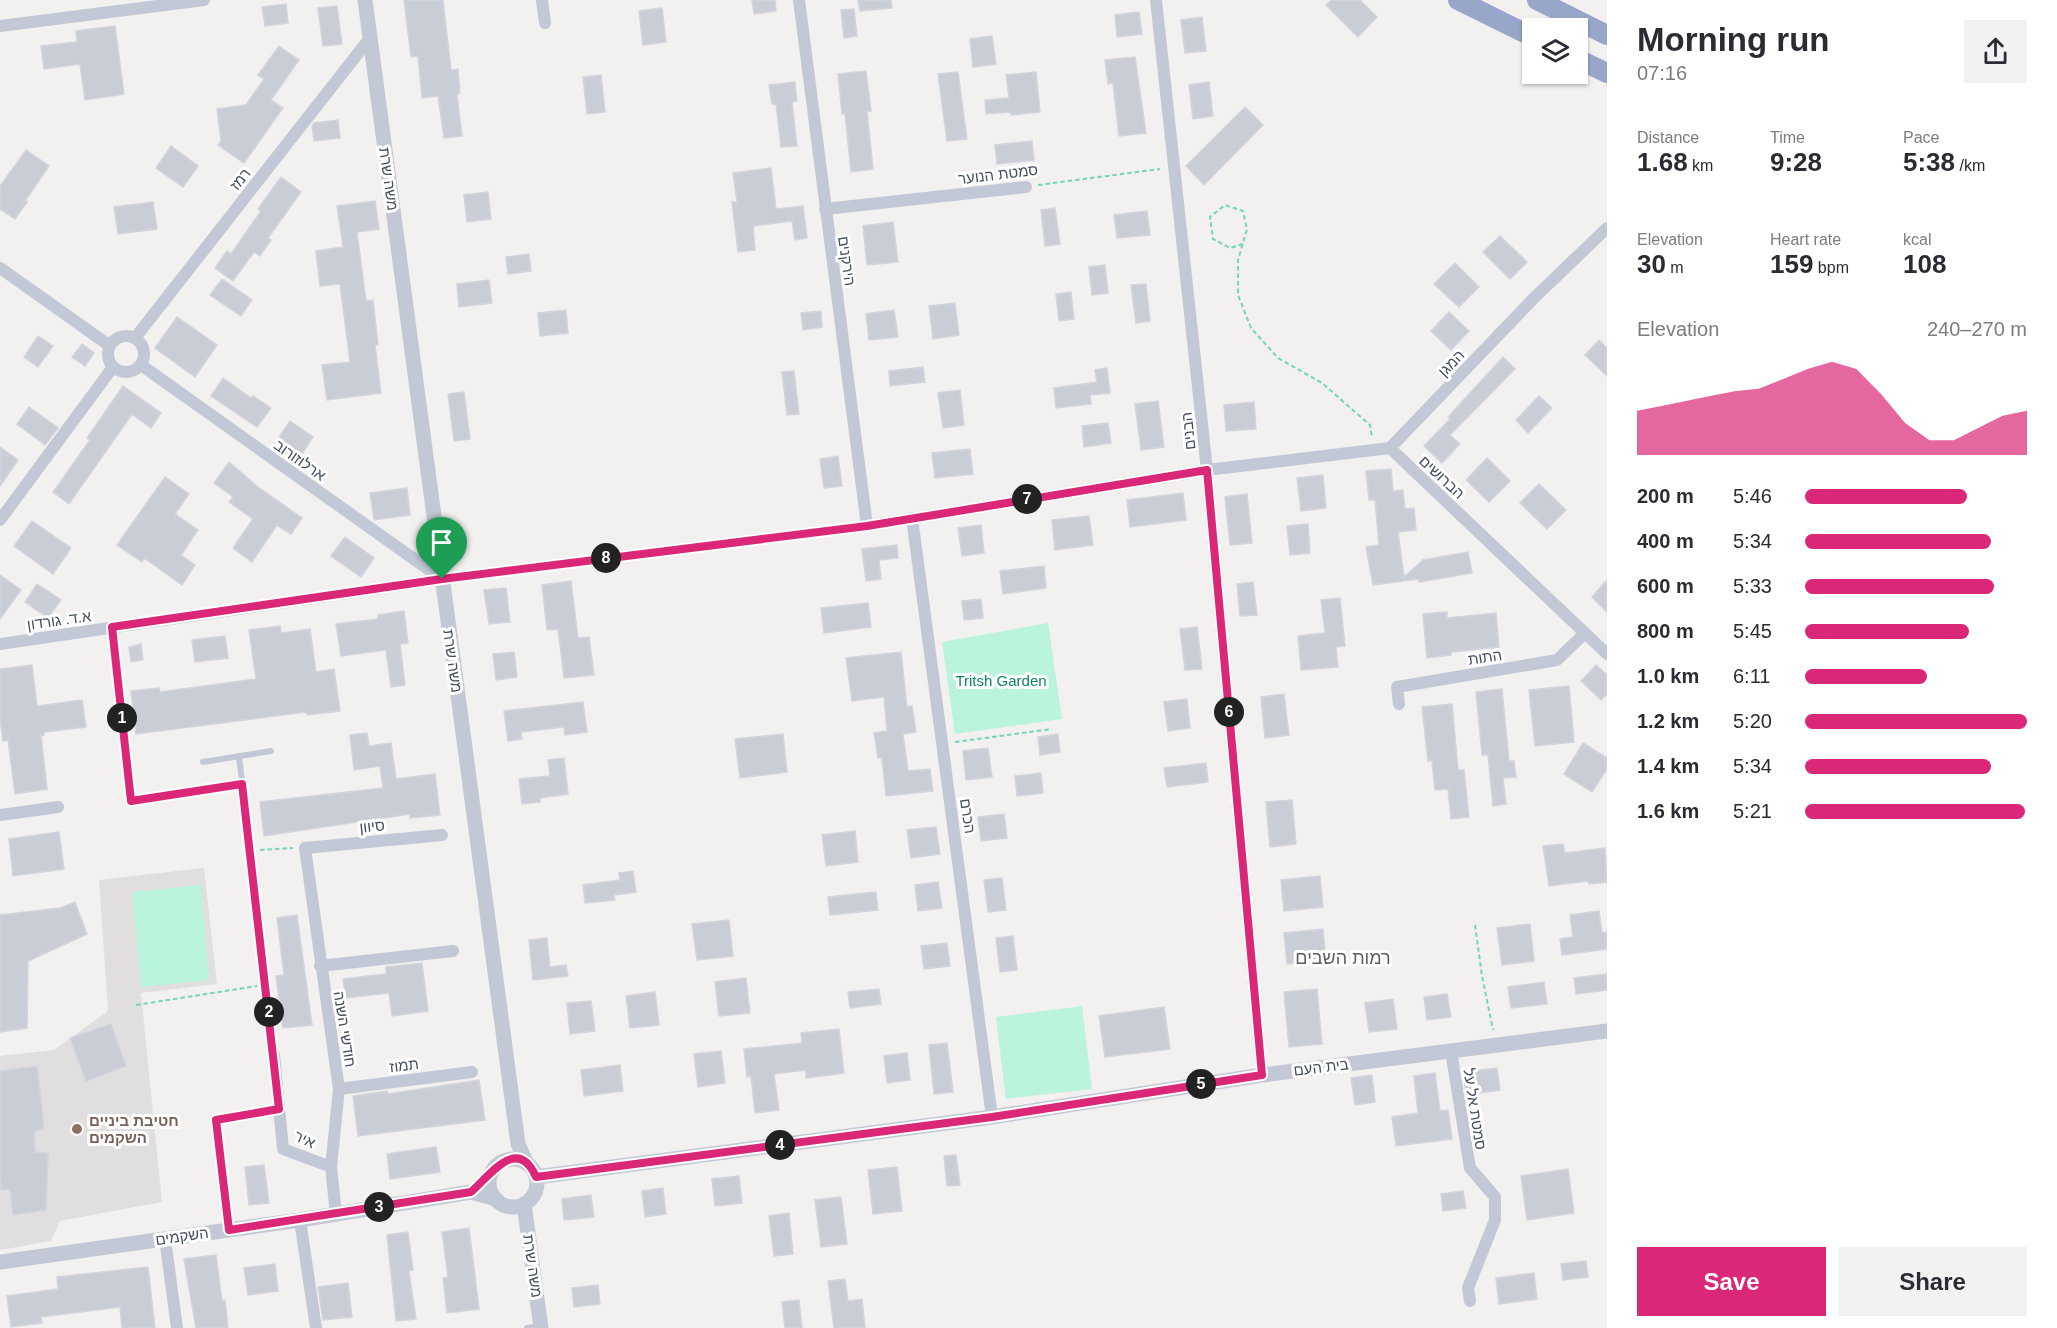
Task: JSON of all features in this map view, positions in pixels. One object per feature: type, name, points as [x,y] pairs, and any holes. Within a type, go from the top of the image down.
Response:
[{"type":"highway","points":[[1458,0],[1522,32]]},
{"type":"highway","points":[[1537,0],[1607,35]]},
{"type":"highway","points":[[1588,64],[1607,73]]},
{"type":"street","points":[[0,26],[204,0]]},
{"type":"street","name":"משה שרת","points":[[365,0],[518,1144],[531,1170]]},
{"type":"street","points":[[542,0],[545,23]]},
{"type":"street","name":"הירקנים","points":[[799,0],[867,526]]},
{"type":"street","name":"הבנים","points":[[1156,0],[1207,470],[1262,1075]]},
{"type":"street","name":"רמז","points":[[135,338],[370,38]]},
{"type":"street","name":"סמטת הנוער","points":[[825,209],[1026,187]]},
{"type":"street","name":"המגן","points":[[1390,448],[1534,298],[1607,228]]},
{"type":"street","points":[[0,268],[110,346]]},
{"type":"street","points":[[129,336],[135,338],[143,347],[141,365],[130,372],[113,367],[108,357],[110,346],[118,338],[129,336]]},
{"type":"street","name":"ארלוזורוב","points":[[141,365],[442,579]]},
{"type":"street","points":[[0,520],[113,367]]},
{"type":"street","points":[[867,526],[1207,470],[1390,448]]},
{"type":"street","name":"הברושים","points":[[1390,448],[1607,654]]},
{"type":"street","name":"הכרם","points":[[912,518],[992,1117]]},
{"type":"street","name":"א.ד. גורדון","points":[[0,644],[442,579]]},
{"type":"street","name":"התות","points":[[1399,704],[1397,687],[1557,660],[1585,633]]},
{"type":"street","points":[[0,814],[58,807]]},
{"type":"street","name":"סיוון","points":[[305,848],[442,835]]},
{"type":"street","name":"חודשי השנה","points":[[305,848],[339,1089],[331,1167],[336,1215]]},
{"type":"street","points":[[320,966],[453,951]]},
{"type":"street","name":"בית העם","points":[[531,1170],[992,1117],[1262,1075],[1607,1031]]},
{"type":"street","name":"סמטת אל על","points":[[1451,1051],[1470,1168],[1496,1197],[1495,1220],[1468,1288],[1470,1301]]},
{"type":"street","name":"איר","points":[[274,1055],[283,1149],[331,1167]]},
{"type":"street","name":"תמוז","points":[[339,1089],[472,1071]]},
{"type":"street","points":[[471,1192],[518,1144]]},
{"type":"street","points":[[520,1160],[531,1170],[535,1192],[524,1204],[509,1206],[496,1199],[490,1185],[499,1165],[520,1160]]},
{"type":"street","name":"השקמים","points":[[0,1262],[336,1215],[471,1192],[496,1199]]},
{"type":"street","name":"משה שרת","points":[[524,1204],[536,1327]]},
{"type":"street","points":[[300,1220],[315,1328]]},
{"type":"street","points":[[165,1239],[177,1328]]},
{"type":"lane","points":[[203,762],[271,751]]},
{"type":"lane","points":[[239,756],[274,1055]]},
{"type":"lane","points":[[131,801],[242,784]]},
{"type":"path","name":"סמטת הנוער","points":[[1026,187],[1174,167]]},
{"type":"path","points":[[1243,244],[1230,248],[1213,239],[1210,217],[1225,206],[1243,211],[1247,229],[1243,244],[1238,260],[1238,295],[1251,328],[1278,358],[1322,383],[1370,425],[1374,450]]},
{"type":"path","points":[[442,579],[867,526]]},
{"type":"path","points":[[112,627],[131,801]]},
{"type":"path","points":[[943,744],[1052,729]]},
{"type":"path","points":[[250,850],[305,848]]},
{"type":"path","points":[[1475,925],[1482,976],[1496,1045]]},
{"type":"path","points":[[136,1005],[266,985]]},
{"type":"path","points":[[229,1230],[216,1120],[279,1109]]},
{"type":"shaded area","name":"חטיבת ביניים השקמים","points":[[204,868],[217,984],[141,993],[162,1202],[60,1221],[51,1241],[0,1250],[0,1056],[54,1050],[108,1011],[99,880]]},
{"type":"green space","name":"Tritsh Garden","points":[[1048,623],[1062,719],[955,734],[942,642]]},
{"type":"green space","points":[[201,885],[209,980],[141,987],[132,892]]},
{"type":"green space","points":[[1082,1006],[1092,1089],[1006,1099],[996,1017]]},
{"type":"building","points":[[404,0],[443,0],[451,70],[458,69],[460,93],[457,94],[462,136],[444,138],[438,96],[422,98],[418,56],[411,57]]},
{"type":"building","points":[[752,0],[775,0],[776,11],[754,14]]},
{"type":"building","points":[[858,0],[891,0],[892,8],[860,11]]},
{"type":"building","points":[[1332,0],[1360,0],[1377,17],[1358,37],[1326,5]]},
{"type":"building","points":[[286,4],[288,23],[265,26],[262,7]]},
{"type":"building","points":[[337,6],[342,44],[323,46],[318,8]]},
{"type":"building","points":[[662,8],[666,42],[643,45],[639,11]]},
{"type":"building","points":[[854,9],[857,36],[844,38],[841,10]]},
{"type":"building","points":[[1139,12],[1142,34],[1117,37],[1115,15]]},
{"type":"building","points":[[1202,17],[1206,51],[1185,53],[1181,20]]},
{"type":"building","points":[[115,26],[124,94],[85,100],[80,64],[44,69],[41,46],[77,42],[76,31]]},
{"type":"building","points":[[992,36],[996,64],[973,67],[970,39]]},
{"type":"building","points":[[279,46],[299,60],[271,100],[283,108],[244,163],[218,145],[221,141],[217,109],[246,105],[264,79],[258,75]]},
{"type":"building","points":[[1135,57],[1146,133],[1119,136],[1113,83],[1108,84],[1105,60]]},
{"type":"building","points":[[866,71],[871,111],[867,111],[873,169],[851,172],[845,113],[842,114],[838,74]]},
{"type":"building","points":[[958,72],[967,139],[947,141],[938,74]]},
{"type":"building","points":[[1036,72],[1040,112],[1011,115],[1010,112],[986,114],[985,100],[1009,98],[1006,75]]},
{"type":"building","points":[[601,75],[605,112],[587,114],[583,77]]},
{"type":"building","points":[[795,82],[797,101],[792,102],[797,146],[781,147],[776,104],[772,104],[769,85]]},
{"type":"building","points":[[1209,82],[1213,116],[1193,119],[1189,85]]},
{"type":"building","points":[[1245,107],[1263,125],[1204,185],[1186,166]]},
{"type":"building","points":[[338,120],[340,138],[314,141],[312,126],[314,123]]},
{"type":"building","points":[[1032,141],[1034,160],[997,164],[995,145]]},
{"type":"building","points":[[171,146],[198,166],[183,187],[156,168]]},
{"type":"building","points":[[26,150],[49,166],[15,219],[0,209],[0,186]]},
{"type":"building","points":[[771,168],[776,209],[803,206],[807,238],[795,240],[792,221],[753,226],[755,250],[738,252],[732,202],[737,202],[733,173]]},
{"type":"building","points":[[281,177],[301,192],[268,238],[271,240],[260,256],[254,252],[233,281],[215,268],[227,251],[231,254],[261,211],[258,209]]},
{"type":"building","points":[[488,192],[491,219],[467,222],[464,195]]},
{"type":"building","points":[[375,201],[379,229],[357,232],[366,301],[373,300],[378,345],[375,345],[381,393],[327,400],[322,365],[350,362],[340,284],[320,286],[316,251],[343,247],[337,206]]},
{"type":"building","points":[[153,202],[157,229],[118,234],[114,207]]},
{"type":"building","points":[[1055,208],[1060,244],[1045,246],[1041,210]]},
{"type":"building","points":[[1147,211],[1150,235],[1117,238],[1114,215]]},
{"type":"building","points":[[893,222],[898,262],[867,265],[863,226]]},
{"type":"building","points":[[1500,236],[1527,262],[1510,279],[1483,252]]},
{"type":"building","points":[[529,254],[531,271],[508,274],[506,257]]},
{"type":"building","points":[[1455,263],[1479,287],[1459,307],[1434,284]]},
{"type":"building","points":[[1105,265],[1108,293],[1092,295],[1089,267]]},
{"type":"building","points":[[222,279],[252,300],[241,316],[210,295]]},
{"type":"building","points":[[489,280],[492,303],[459,307],[457,284]]},
{"type":"building","points":[[1146,284],[1150,321],[1136,323],[1131,285]]},
{"type":"building","points":[[1071,292],[1074,319],[1059,321],[1056,294]]},
{"type":"building","points":[[955,303],[959,335],[933,339],[929,306]]},
{"type":"building","points":[[566,310],[568,333],[540,336],[538,313]]},
{"type":"building","points":[[894,310],[898,337],[869,340],[866,314]]},
{"type":"building","points":[[821,311],[822,327],[803,330],[801,313]]},
{"type":"building","points":[[1449,312],[1469,331],[1451,350],[1431,331]]},
{"type":"building","points":[[177,317],[217,345],[195,377],[155,348]]},
{"type":"building","points":[[38,336],[53,346],[38,367],[24,357]]},
{"type":"building","points":[[1599,340],[1607,348],[1607,376],[1585,355]]},
{"type":"building","points":[[82,344],[94,353],[85,366],[72,357]]},
{"type":"building","points":[[1503,357],[1515,369],[1450,435],[1460,444],[1442,463],[1424,446]]},
{"type":"building","points":[[923,367],[925,382],[890,386],[889,371]]},
{"type":"building","points":[[1107,368],[1110,393],[1090,395],[1091,404],[1056,408],[1054,388],[1097,382],[1095,370]]},
{"type":"building","points":[[794,371],[799,414],[787,415],[782,372]]},
{"type":"building","points":[[223,378],[251,398],[253,396],[271,408],[257,427],[211,396]]},
{"type":"building","points":[[123,386],[161,413],[151,428],[132,414],[69,504],[53,492],[90,440],[87,438]]},
{"type":"building","points":[[960,390],[964,425],[943,428],[938,393]]},
{"type":"building","points":[[464,392],[470,439],[454,441],[448,394]]},
{"type":"building","points":[[1539,396],[1552,408],[1528,433],[1516,420]]},
{"type":"building","points":[[1158,401],[1164,447],[1141,450],[1135,404]]},
{"type":"building","points":[[1254,402],[1256,429],[1226,431],[1224,405]]},
{"type":"building","points":[[29,407],[58,428],[45,445],[17,424]]},
{"type":"building","points":[[290,421],[313,437],[298,460],[275,443]]},
{"type":"building","points":[[1108,423],[1111,443],[1084,447],[1082,426]]},
{"type":"building","points":[[0,447],[18,460],[0,486]]},
{"type":"building","points":[[970,449],[973,474],[935,478],[932,453]]},
{"type":"building","points":[[838,456],[842,486],[824,488],[820,459]]},
{"type":"building","points":[[1487,458],[1510,481],[1489,502],[1466,480]]},
{"type":"building","points":[[229,462],[258,487],[302,518],[291,534],[277,525],[252,562],[233,548],[253,519],[229,502],[233,497],[214,483]]},
{"type":"building","points":[[1391,469],[1393,491],[1403,490],[1405,509],[1414,508],[1416,530],[1398,532],[1404,577],[1423,560],[1468,552],[1472,573],[1419,582],[1419,579],[1373,585],[1366,547],[1379,545],[1375,500],[1369,500],[1366,471]]},
{"type":"building","points":[[1323,475],[1326,508],[1301,511],[1297,478]]},
{"type":"building","points":[[165,477],[189,494],[175,514],[198,530],[181,555],[195,565],[182,585],[144,558],[142,562],[117,545]]},
{"type":"building","points":[[1539,484],[1566,510],[1547,529],[1520,503]]},
{"type":"building","points":[[407,488],[410,515],[374,520],[370,493]]},
{"type":"building","points":[[1183,493],[1186,520],[1130,527],[1127,500]]},
{"type":"building","points":[[1247,494],[1252,543],[1230,545],[1225,497]]},
{"type":"building","points":[[1089,516],[1093,545],[1055,550],[1052,520]]},
{"type":"building","points":[[32,521],[71,548],[53,574],[14,546]]},
{"type":"building","points":[[1308,524],[1310,553],[1290,555],[1287,526]]},
{"type":"building","points":[[981,525],[984,553],[962,556],[958,528]]},
{"type":"building","points":[[345,537],[374,558],[361,577],[331,556]]},
{"type":"building","points":[[897,545],[898,558],[879,560],[881,579],[866,581],[862,549]]},
{"type":"building","points":[[1044,566],[1046,588],[1003,594],[1000,571]]},
{"type":"building","points":[[0,575],[21,590],[0,619]]},
{"type":"building","points":[[1607,580],[1607,612],[1592,597]]},
{"type":"building","points":[[571,581],[578,638],[589,637],[594,675],[564,678],[558,629],[547,630],[542,585]]},
{"type":"building","points":[[1253,582],[1257,615],[1240,616],[1237,584]]},
{"type":"building","points":[[37,584],[61,600],[48,618],[25,602]]},
{"type":"building","points":[[506,588],[510,622],[489,624],[484,590]]},
{"type":"building","points":[[1340,598],[1345,646],[1336,647],[1338,667],[1301,670],[1298,636],[1325,633],[1321,600]]},
{"type":"building","points":[[981,599],[983,618],[964,620],[962,601]]},
{"type":"building","points":[[868,603],[871,627],[824,633],[821,608]]},
{"type":"building","points":[[404,611],[408,643],[400,644],[405,685],[391,687],[386,650],[341,656],[336,624],[378,619],[378,615]]},
{"type":"building","points":[[1447,612],[1447,618],[1496,613],[1499,647],[1451,652],[1451,655],[1427,658],[1423,614]]},
{"type":"building","points":[[280,626],[281,633],[310,629],[316,672],[334,669],[340,711],[307,715],[306,712],[136,734],[131,691],[159,688],[160,692],[256,679],[249,630]]},
{"type":"building","points":[[1197,627],[1202,669],[1185,670],[1180,629]]},
{"type":"building","points":[[225,636],[228,658],[195,662],[192,640]]},
{"type":"building","points":[[141,644],[143,660],[131,662],[129,647]]},
{"type":"building","points":[[514,652],[517,677],[496,680],[493,654]]},
{"type":"building","points":[[901,652],[907,707],[912,706],[916,732],[903,734],[908,771],[930,769],[933,791],[886,796],[882,758],[878,758],[874,733],[887,731],[884,697],[852,701],[846,658]]},
{"type":"building","points":[[32,665],[37,706],[82,700],[86,727],[44,732],[41,736],[47,789],[15,794],[8,740],[3,741],[0,719],[0,669]]},
{"type":"building","points":[[1596,665],[1607,675],[1607,694],[1601,700],[1581,681]]},
{"type":"building","points":[[1569,686],[1574,742],[1535,746],[1529,690]]},
{"type":"building","points":[[1502,689],[1509,761],[1514,761],[1516,777],[1503,778],[1506,804],[1493,806],[1488,755],[1482,755],[1476,692]]},
{"type":"building","points":[[1284,694],[1289,735],[1265,738],[1261,697]]},
{"type":"building","points":[[1187,699],[1190,728],[1168,731],[1164,702]]},
{"type":"building","points":[[583,702],[587,732],[565,735],[564,727],[521,732],[522,739],[508,741],[504,711]]},
{"type":"building","points":[[1452,704],[1458,770],[1464,770],[1469,817],[1451,819],[1448,789],[1435,790],[1432,761],[1428,761],[1422,707]]},
{"type":"building","points":[[367,733],[369,746],[391,743],[396,779],[435,774],[440,815],[410,818],[410,814],[264,836],[260,802],[383,788],[380,766],[354,770],[350,735]]},
{"type":"building","points":[[783,734],[787,772],[740,778],[735,739]]},
{"type":"building","points":[[1058,734],[1060,752],[1040,755],[1038,737]]},
{"type":"building","points":[[1583,743],[1607,758],[1607,769],[1592,792],[1564,774]]},
{"type":"building","points":[[988,748],[992,777],[966,780],[963,751]]},
{"type":"building","points":[[564,758],[568,794],[540,798],[540,802],[522,804],[519,779],[550,776],[548,760]]},
{"type":"building","points":[[1206,763],[1208,782],[1167,787],[1164,768]]},
{"type":"building","points":[[1041,773],[1043,793],[1017,796],[1015,776]]},
{"type":"building","points":[[1292,800],[1296,844],[1270,847],[1266,802]]},
{"type":"building","points":[[1004,814],[1007,838],[981,841],[978,817]]},
{"type":"building","points":[[936,827],[940,854],[911,858],[907,830]]},
{"type":"building","points":[[855,831],[858,862],[826,866],[822,835]]},
{"type":"building","points":[[59,832],[64,869],[13,876],[9,839]]},
{"type":"building","points":[[1563,844],[1565,853],[1605,848],[1607,882],[1589,884],[1588,881],[1549,886],[1543,846]]},
{"type":"building","points":[[633,871],[636,892],[614,895],[615,900],[585,903],[583,885],[620,880],[619,873]]},
{"type":"building","points":[[1320,876],[1323,907],[1284,911],[1281,880]]},
{"type":"building","points":[[1002,878],[1006,910],[988,912],[984,880]]},
{"type":"building","points":[[938,882],[942,908],[918,911],[915,885]]},
{"type":"building","points":[[876,892],[878,910],[830,915],[828,897]]},
{"type":"building","points":[[75,902],[87,934],[28,961],[27,1028],[0,1032],[0,915],[60,908]]},
{"type":"building","points":[[1599,911],[1602,933],[1607,932],[1607,949],[1562,955],[1560,939],[1573,937],[1570,915]]},
{"type":"building","points":[[297,915],[312,1025],[283,1028],[276,976],[284,975],[277,918]]},
{"type":"building","points":[[729,920],[733,956],[697,960],[692,924]]},
{"type":"building","points":[[1530,924],[1534,961],[1502,965],[1497,928]]},
{"type":"building","points":[[1323,929],[1326,960],[1287,964],[1284,933]]},
{"type":"building","points":[[1013,936],[1017,970],[1000,972],[996,938]]},
{"type":"building","points":[[547,938],[550,967],[566,965],[568,976],[533,980],[529,940]]},
{"type":"building","points":[[947,943],[950,966],[924,969],[921,946]]},
{"type":"building","points":[[422,963],[428,1011],[392,1016],[389,993],[346,998],[343,979],[386,974],[386,967]]},
{"type":"building","points":[[1607,974],[1607,990],[1576,994],[1574,978]]},
{"type":"building","points":[[746,978],[750,1013],[719,1016],[715,982]]},
{"type":"building","points":[[1544,982],[1547,1004],[1511,1008],[1508,987]]},
{"type":"building","points":[[879,989],[881,1004],[850,1008],[848,992]]},
{"type":"building","points":[[1317,989],[1322,1044],[1289,1047],[1284,992]]},
{"type":"building","points":[[655,992],[659,1025],[630,1028],[626,996]]},
{"type":"building","points":[[1447,994],[1451,1017],[1427,1020],[1424,997]]},
{"type":"building","points":[[1393,999],[1397,1029],[1369,1032],[1365,1003]]},
{"type":"building","points":[[591,1001],[595,1031],[570,1034],[567,1003]]},
{"type":"building","points":[[1164,1007],[1170,1049],[1105,1057],[1099,1016]]},
{"type":"building","points":[[111,1024],[126,1066],[86,1081],[70,1038]]},
{"type":"building","points":[[839,1029],[844,1073],[806,1078],[806,1070],[774,1074],[779,1110],[755,1113],[751,1076],[747,1077],[744,1049],[802,1043],[801,1033]]},
{"type":"building","points":[[947,1043],[953,1092],[934,1094],[929,1045]]},
{"type":"building","points":[[721,1051],[725,1083],[698,1087],[694,1054]]},
{"type":"building","points":[[907,1053],[910,1080],[887,1083],[884,1056]]},
{"type":"building","points":[[620,1065],[623,1091],[584,1096],[581,1070]]},
{"type":"building","points":[[37,1066],[44,1127],[34,1133],[35,1152],[48,1153],[46,1210],[13,1215],[10,1189],[1,1190],[0,1180],[0,1071]]},
{"type":"building","points":[[1497,1068],[1500,1090],[1466,1095],[1463,1072]]},
{"type":"building","points":[[1435,1073],[1440,1111],[1448,1110],[1452,1139],[1396,1146],[1392,1117],[1418,1113],[1414,1076]]},
{"type":"building","points":[[1372,1075],[1375,1102],[1355,1105],[1351,1078]]},
{"type":"building","points":[[479,1080],[485,1120],[358,1136],[353,1096],[387,1091],[388,1094]]},
{"type":"building","points":[[436,1147],[440,1172],[390,1179],[387,1154]]},
{"type":"building","points":[[956,1155],[960,1185],[947,1186],[944,1156]]},
{"type":"building","points":[[264,1165],[269,1203],[249,1205],[245,1167]]},
{"type":"building","points":[[897,1167],[902,1211],[873,1214],[868,1170]]},
{"type":"building","points":[[1568,1169],[1574,1213],[1527,1220],[1521,1176]]},
{"type":"building","points":[[739,1176],[742,1203],[715,1206],[712,1179]]},
{"type":"building","points":[[663,1188],[666,1214],[645,1217],[642,1191]]},
{"type":"building","points":[[1463,1191],[1466,1208],[1443,1211],[1441,1194]]},
{"type":"building","points":[[591,1195],[594,1217],[564,1220],[562,1199]]},
{"type":"building","points":[[841,1197],[847,1244],[821,1247],[815,1200]]},
{"type":"building","points":[[789,1213],[793,1254],[774,1256],[769,1216]]},
{"type":"building","points":[[469,1228],[479,1309],[447,1313],[443,1278],[448,1277],[442,1232]]},
{"type":"building","points":[[408,1232],[413,1270],[409,1271],[416,1319],[396,1321],[387,1235]]},
{"type":"building","points":[[216,1255],[228,1328],[196,1328],[184,1259]]},
{"type":"building","points":[[1586,1261],[1588,1277],[1563,1280],[1561,1264]]},
{"type":"building","points":[[275,1264],[278,1291],[248,1295],[244,1268]]},
{"type":"building","points":[[148,1267],[155,1328],[122,1328],[120,1307],[41,1317],[42,1323],[11,1327],[7,1296],[58,1289],[57,1277]]},
{"type":"building","points":[[1534,1273],[1537,1299],[1499,1304],[1496,1278]]},
{"type":"building","points":[[845,1279],[848,1301],[862,1299],[865,1328],[834,1328],[828,1281]]},
{"type":"building","points":[[348,1283],[352,1317],[323,1320],[318,1287]]},
{"type":"building","points":[[598,1285],[600,1304],[574,1307],[572,1288]]},
{"type":"building","points":[[799,1300],[802,1328],[785,1328],[782,1302]]},
{"type":"place","name":"חטיבת ביניים השקמים","points":[[77,1129]]},
{"type":"district","name":"רמות השבים","points":[[1343,958]]},
{"type":"route","points":[[1207,470],[1262,1075],[992,1117],[536,1177],[532,1169],[520,1160],[505,1160],[498,1164],[471,1192],[229,1230],[216,1120],[279,1109],[242,784],[131,801],[112,627],[442,579],[867,526],[1207,470]]}]
